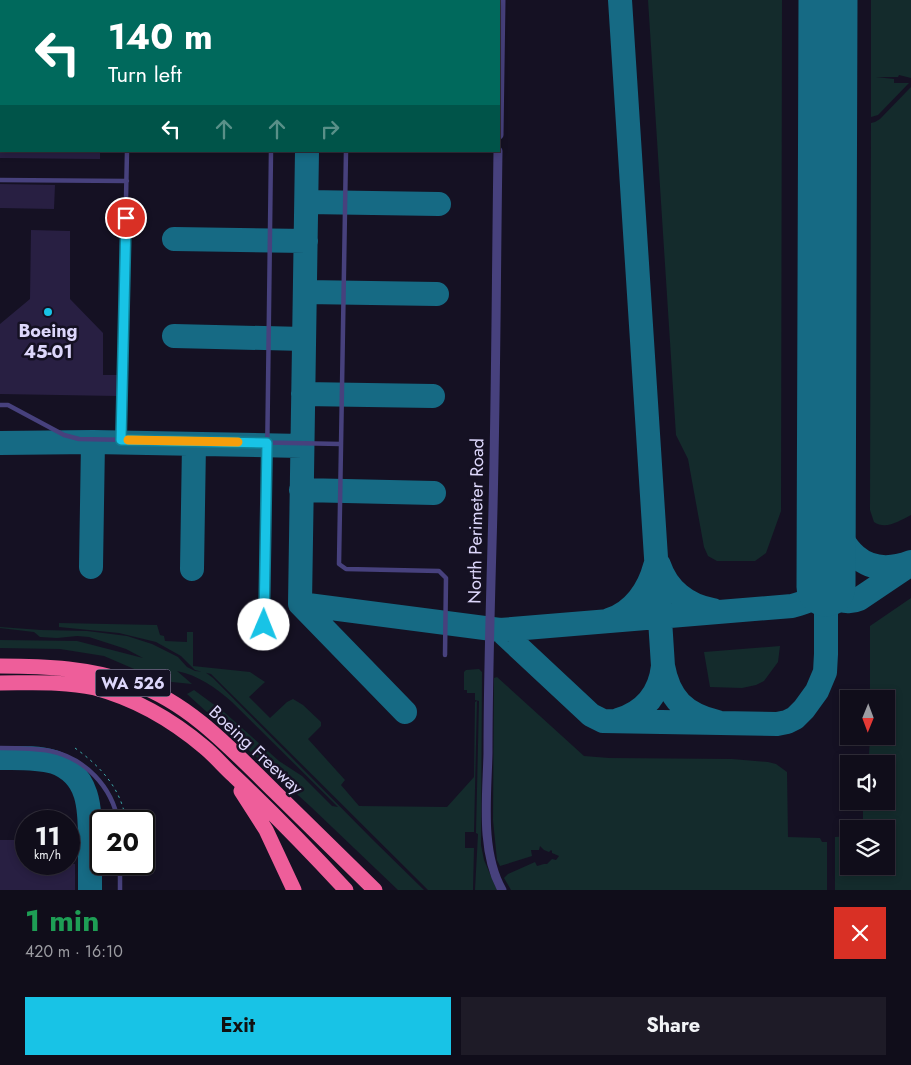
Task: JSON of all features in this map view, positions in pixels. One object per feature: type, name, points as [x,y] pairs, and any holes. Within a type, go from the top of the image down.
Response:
[{"type":"highway","name":"Boeing Freeway","points":[[0,666],[41,666],[84,670],[136,684],[158,695],[206,726],[375,890]]},
{"type":"highway","name":"Boeing Freeway","points":[[0,683],[67,684],[94,688],[121,696],[149,709],[178,726],[205,748],[265,805],[346,890]]},
{"type":"highway","points":[[228,771],[266,830],[294,890]]},
{"type":"street","points":[[500,68],[501,0]]},
{"type":"street","name":"North Perimeter Road","points":[[498,152],[492,543],[488,670],[487,827],[491,862],[502,890]]},
{"type":"lane","points":[[121,440],[127,152]]},
{"type":"lane","points":[[264,625],[271,152]]},
{"type":"lane","points":[[346,152],[339,564],[346,569],[439,571],[446,578],[444,655]]},
{"type":"lane","points":[[0,180],[127,181]]},
{"type":"lane","points":[[0,405],[8,405],[64,436],[79,439],[341,444]]},
{"type":"lane","points":[[0,748],[50,751],[77,761],[96,776],[104,786],[112,800],[115,810]]},
{"type":"lane","points":[[120,875],[120,890]]},
{"type":"green space","points":[[648,0],[782,0],[781,511],[766,553],[755,561],[717,561],[708,556],[704,547],[688,459],[676,435]]},
{"type":"green space","points":[[871,0],[911,0],[911,78],[899,75],[898,77],[876,77],[894,79],[894,83],[909,83],[878,115],[871,117]]},
{"type":"green space","points":[[911,87],[911,515],[892,524],[883,525],[874,522],[870,510],[871,123],[880,119]]},
{"type":"green space","points":[[911,598],[911,890],[835,890],[835,837],[840,837],[840,875],[895,875],[895,820],[863,820],[863,810],[895,810],[895,755],[869,755],[870,745],[895,745],[895,690],[870,690],[870,626]]},
{"type":"green space","points":[[59,623],[157,625],[160,635],[164,636],[165,641],[187,642],[187,632],[193,632],[193,666],[250,672],[265,682],[249,697],[270,718],[287,702],[293,699],[303,705],[321,722],[321,726],[308,739],[345,780],[341,785],[359,806],[447,807],[474,777],[475,702],[477,701],[474,832],[465,832],[465,848],[474,848],[473,890],[428,890],[211,674],[195,670],[181,656],[156,642],[119,633],[59,627]]},
{"type":"green space","points":[[0,627],[87,631],[127,636],[152,644],[178,657],[187,667],[195,671],[205,672],[424,890],[398,890],[310,806],[187,694],[194,690],[224,712],[279,761],[302,776],[332,806],[338,807],[232,702],[206,683],[177,671],[192,684],[162,681],[104,656],[60,649],[0,648],[0,640],[77,641],[143,658],[126,649],[89,637],[40,637],[34,632]]},
{"type":"green space","points":[[780,646],[778,662],[764,681],[742,688],[710,687],[704,652]]},
{"type":"green space","points":[[479,669],[482,672],[481,845],[484,860],[497,890],[475,890],[478,834],[476,833],[479,701],[475,700],[475,693],[467,693],[467,690],[464,690],[464,672],[466,670]]},
{"type":"green space","points":[[497,677],[584,756],[732,759],[776,764],[787,772],[788,837],[820,838],[822,842],[827,842],[827,890],[511,890],[504,878],[508,874],[535,862],[537,866],[547,864],[552,859],[556,860],[559,856],[552,853],[551,850],[549,852],[544,850],[540,846],[539,850],[531,850],[532,856],[500,866],[497,860],[493,820],[494,678]]},
{"type":"building","points":[[0,152],[100,152],[100,159],[0,158]]},
{"type":"building","points":[[0,184],[55,185],[54,209],[0,208]]},
{"type":"building","name":"Boeing 45-01","points":[[31,230],[70,231],[70,299],[103,333],[103,375],[117,375],[118,396],[0,394],[0,324],[30,299]]},
{"type":"building","points":[[0,840],[15,840],[15,875],[75,875],[75,890],[0,890]]},
{"type":"taxiway","points":[[620,0],[663,666],[669,688],[680,703],[696,715],[717,722]]},
{"type":"taxiway","points":[[307,152],[300,604],[500,630],[792,606],[811,600],[826,587]]},
{"type":"taxiway","points":[[307,202],[439,204]]},
{"type":"taxiway","points":[[174,239],[306,241]]},
{"type":"taxiway","points":[[306,292],[437,294]]},
{"type":"taxiway","points":[[174,336],[304,339]]},
{"type":"taxiway","points":[[303,394],[433,396]]},
{"type":"taxiway","points":[[0,443],[93,442],[302,446]]},
{"type":"taxiway","points":[[91,567],[93,442]]},
{"type":"taxiway","points":[[192,569],[194,444]]},
{"type":"taxiway","points":[[301,490],[434,493]]},
{"type":"taxiway","points":[[826,506],[832,521],[847,546],[866,563],[879,567],[894,567],[911,562]]},
{"type":"taxiway","points":[[659,565],[667,582],[679,595],[695,605],[713,610]]},
{"type":"taxiway","points":[[609,620],[626,611],[639,599],[649,583],[655,566]]},
{"type":"taxiway","points":[[826,587],[835,598],[853,601],[859,599],[908,566]]},
{"type":"taxiway","points":[[500,630],[591,715],[603,721],[777,724],[795,718],[804,709],[817,691],[825,672],[826,587]]},
{"type":"taxiway","points":[[300,604],[405,712]]},
{"type":"taxiway","points":[[618,720],[636,712],[650,700],[655,693],[663,666]]},
{"type":"taxiway","points":[[0,758],[48,760],[66,768],[82,785],[86,795],[90,819],[90,890]]},
{"type":"runway","points":[[826,587],[828,0]]},
{"type":"slow traffic","points":[[128,440],[238,442]]},
{"type":"place","name":"Boeing 45-01","points":[[48,312]]},
{"type":"route","points":[[126,218],[121,440],[267,443],[264,625]]}]
